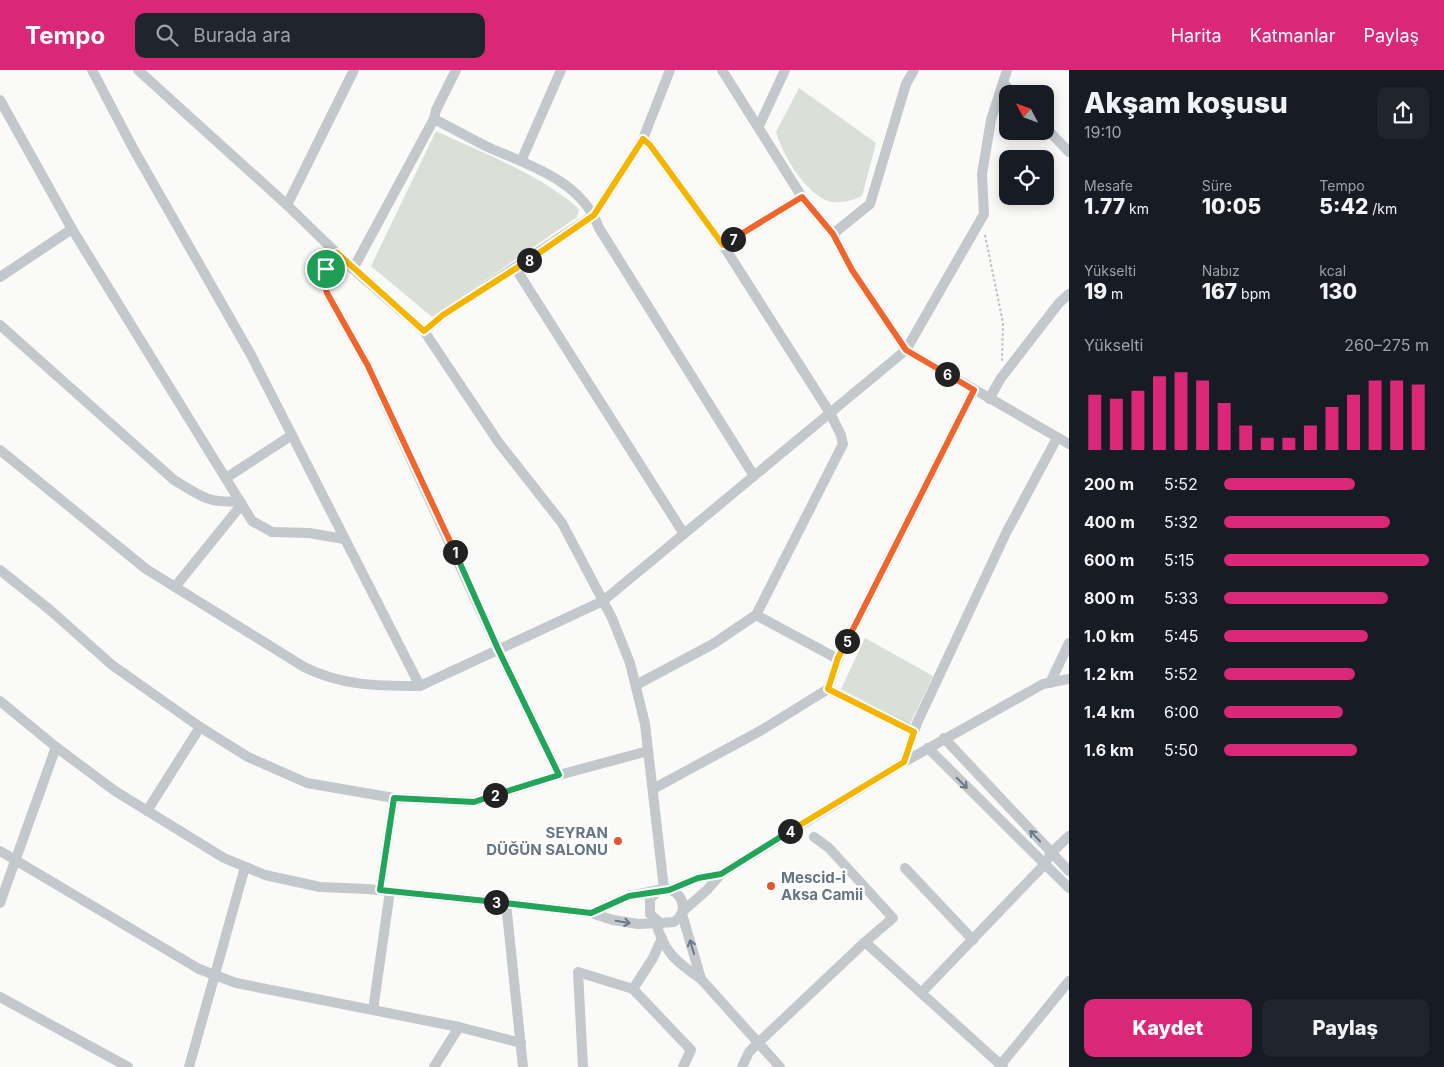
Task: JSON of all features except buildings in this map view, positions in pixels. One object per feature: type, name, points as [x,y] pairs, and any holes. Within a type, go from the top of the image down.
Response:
[{"type":"street","points":[[92,70],[134,150],[251,355],[420,686]]},
{"type":"street","points":[[286,205],[354,70]]},
{"type":"street","points":[[353,269],[434,119],[436,110],[456,70]]},
{"type":"street","points":[[522,159],[561,70]]},
{"type":"street","points":[[424,331],[443,315],[594,215],[643,139],[670,70]]},
{"type":"street","points":[[722,70],[802,197],[833,234],[852,270],[906,350],[1069,444]]},
{"type":"street","points":[[759,126],[785,70]]},
{"type":"street","points":[[833,234],[870,204],[906,84],[914,70]]},
{"type":"street","points":[[0,450],[146,569],[315,673],[353,684],[420,686],[603,601],[906,350],[984,214],[984,165],[990,120],[1007,70]]},
{"type":"street","points":[[142,72],[353,269],[424,331],[499,443],[562,523],[616,627],[636,685],[645,724],[664,890]]},
{"type":"street","points":[[1003,82],[1006,85]]},
{"type":"street","points":[[0,100],[72,229],[252,521],[272,532],[309,534],[344,540]]},
{"type":"street","points":[[434,119],[492,149],[522,159],[564,184],[586,204],[594,215],[599,228],[754,476]]},
{"type":"street","points":[[1054,136],[1069,152]]},
{"type":"street","points":[[636,685],[713,644],[756,616],[842,444],[841,435],[830,413],[723,245],[650,145],[643,139]]},
{"type":"street","points":[[723,245],[802,197]]},
{"type":"street","points":[[0,276],[72,229]]},
{"type":"street","points":[[337,253],[326,269],[324,281],[327,293],[372,374],[498,649],[559,775]]},
{"type":"street","points":[[516,268],[684,534]]},
{"type":"street","points":[[989,399],[1001,378],[1059,303],[1069,294]]},
{"type":"street","points":[[0,325],[174,480],[203,498],[215,502],[241,502]]},
{"type":"street","points":[[653,789],[760,731],[828,689],[838,658],[974,390]]},
{"type":"street","points":[[226,478],[292,435]]},
{"type":"street","points":[[904,762],[914,732],[1006,533],[1057,438]]},
{"type":"street","points":[[176,587],[241,502]]},
{"type":"street","points":[[0,570],[50,610],[112,665],[200,727],[248,757],[307,783],[394,798],[474,802],[559,775],[648,751]]},
{"type":"street","points":[[756,616],[838,658]]},
{"type":"street","points":[[1050,683],[1069,643]]},
{"type":"street","points":[[0,701],[56,747],[115,791],[224,858],[265,875],[320,886],[385,890],[591,913],[613,920],[638,924],[676,921],[721,874],[944,738],[1050,683],[1069,679]]},
{"type":"street","points":[[828,689],[914,732]]},
{"type":"street","points":[[147,811],[200,727]]},
{"type":"street","points":[[944,738],[1069,871]]},
{"type":"street","points":[[0,903],[56,747]]},
{"type":"street","points":[[928,748],[1069,888]]},
{"type":"street","points":[[373,1010],[394,798]]},
{"type":"street","points":[[742,1067],[749,1052],[758,1043],[893,918],[829,848],[814,836]]},
{"type":"street","points":[[921,993],[1044,865],[1051,853],[1069,836]]},
{"type":"street","points":[[0,851],[199,969],[236,983],[459,1027],[521,1043]]},
{"type":"street","points":[[189,1067],[245,867]]},
{"type":"street","points":[[905,868],[973,940]]},
{"type":"street","points":[[591,913],[629,896],[664,890],[698,878],[721,874]]},
{"type":"street","points":[[664,890],[681,898],[682,913],[702,979]]},
{"type":"street","points":[[664,890],[652,897],[648,905],[650,914],[659,923],[661,942],[686,969],[702,979],[780,1067]]},
{"type":"street","points":[[506,903],[523,1067]]},
{"type":"street","points":[[633,989],[661,942]]},
{"type":"street","points":[[865,942],[1001,1066],[1069,981]]},
{"type":"street","points":[[583,1067],[578,972],[633,989],[690,1050],[684,1067]]},
{"type":"street","points":[[0,997],[128,1067]]},
{"type":"street","points":[[434,1067],[459,1027]]},
{"type":"path","points":[[984,214],[985,245],[1003,323],[1001,378]]},
{"type":"shaded area","points":[[799,88],[876,143],[862,196],[844,202],[825,200],[809,188],[788,160],[776,132]]},
{"type":"shaded area","points":[[436,131],[529,175],[547,185],[579,209],[577,217],[432,317],[371,266]]},
{"type":"shaded area","points":[[865,638],[933,676],[910,724],[841,689]]},
{"type":"place","name":"SEYRAN DÜĞÜN SALONU","points":[[618,841]]},
{"type":"place","name":"Mescid-i Aksa Camii","points":[[771,886]]},
{"type":"route","points":[[643,139],[650,145],[723,245],[802,197],[833,234],[852,270],[906,350],[974,390],[838,658],[828,689],[914,732],[904,762],[721,874],[698,878],[669,890],[629,896],[591,913],[380,890],[394,798],[474,802],[559,775],[498,649],[368,366],[327,293],[324,281],[326,269],[337,253],[424,331],[443,315],[594,215],[643,139]]}]
